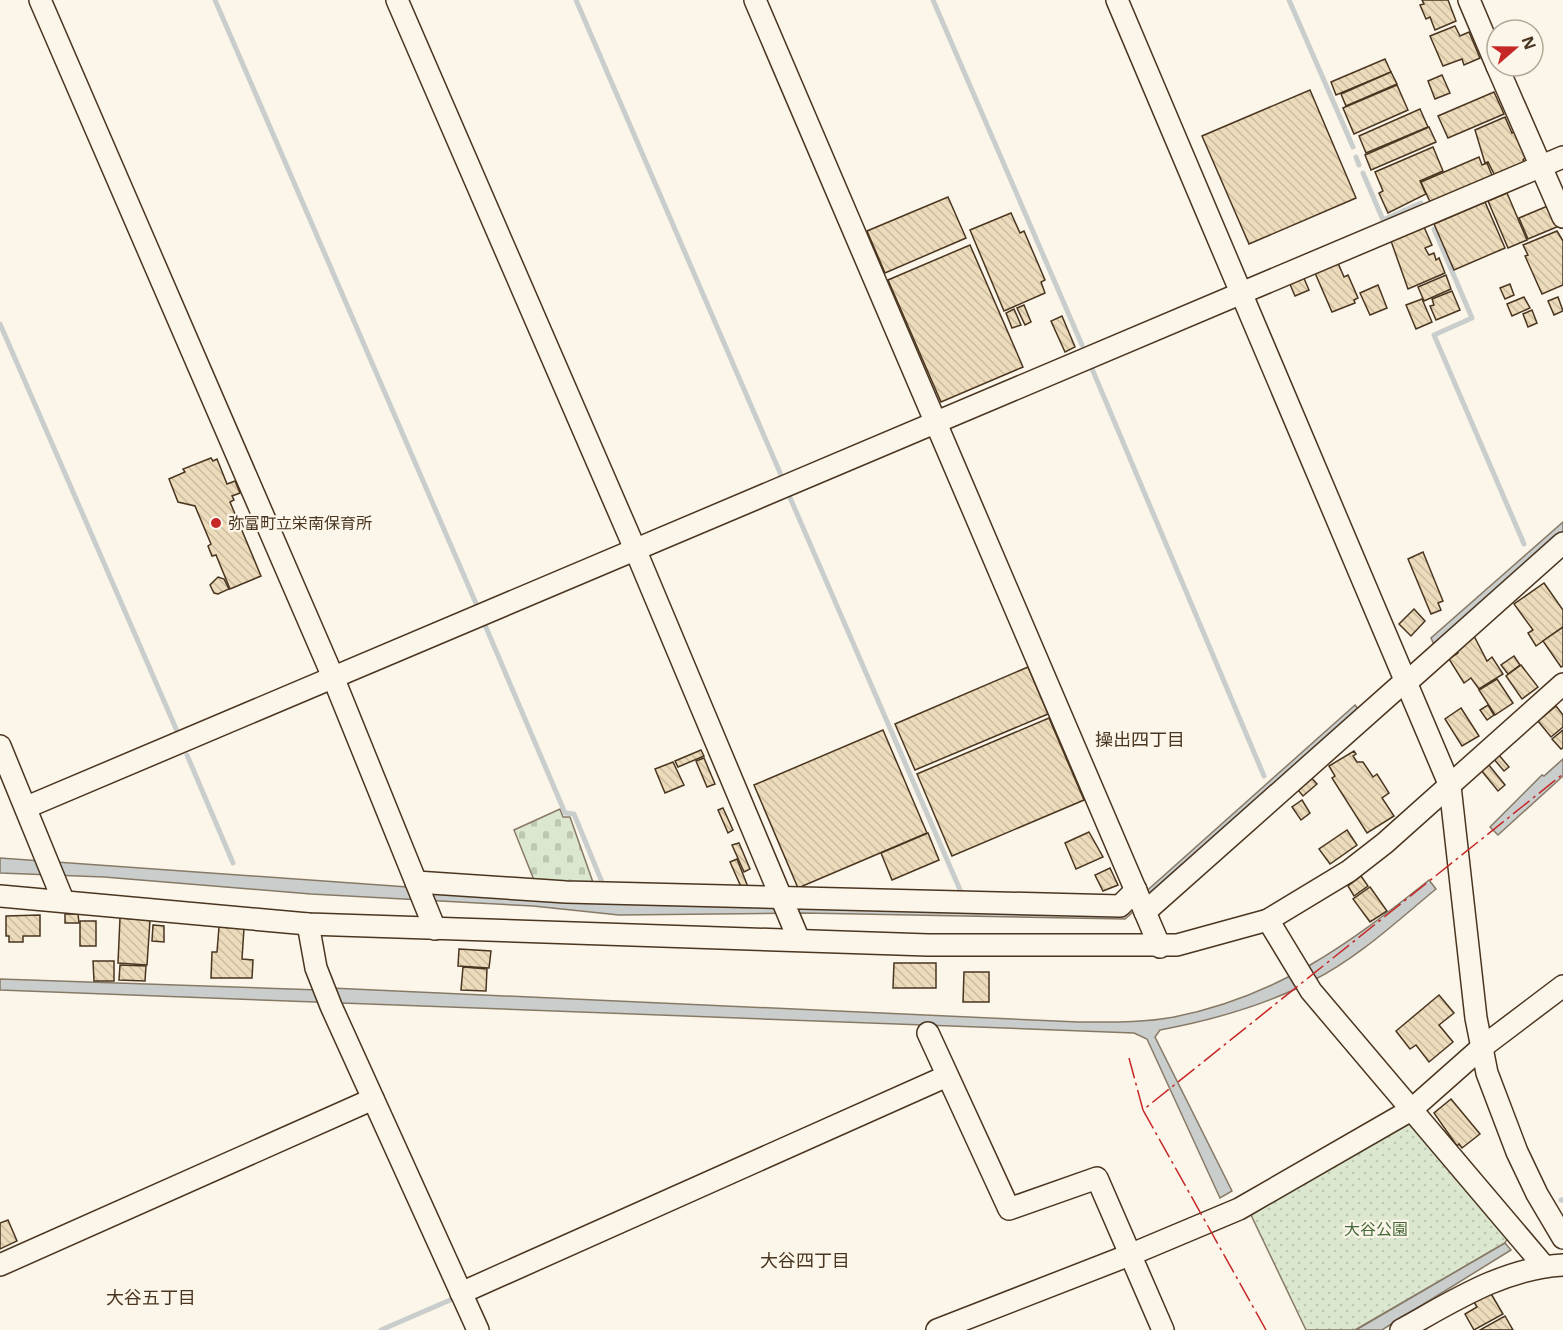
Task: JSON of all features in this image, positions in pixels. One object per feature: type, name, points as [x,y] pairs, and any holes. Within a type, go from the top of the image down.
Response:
[{"type":"street","points":[[39,0],[333,677],[435,929]]},
{"type":"street","points":[[397,0],[635,549],[795,930]]},
{"type":"street","points":[[755,0],[1160,947]]},
{"type":"street","points":[[1117,0],[1450,786],[1481,1048],[1487,1073],[1517,1152],[1560,1224]]},
{"type":"street","points":[[1468,0],[1485,39]]},
{"type":"street","points":[[1502,78],[1563,217]]},
{"type":"street","points":[[27,807],[1563,157]]},
{"type":"street","points":[[1145,912],[1403,676],[1563,543]]},
{"type":"street","points":[[0,896],[308,924],[435,929],[795,930],[928,945],[1160,947],[1177,945],[1268,920],[1349,872],[1450,786],[1563,684]]},
{"type":"street","points":[[0,746],[27,807],[63,900]]},
{"type":"street","points":[[416,882],[566,892],[1120,906],[1136,890]]},
{"type":"street","points":[[1268,920],[1311,991],[1411,1110],[1553,1266]]},
{"type":"street","points":[[308,924],[316,968],[327,996],[478,1330]]},
{"type":"street","points":[[937,1330],[1132,1254],[1239,1209],[1411,1110],[1481,1048],[1563,986]]},
{"type":"street","points":[[928,1033],[1009,1209],[1097,1178],[1164,1330]]},
{"type":"street","points":[[461,1293],[947,1076]]},
{"type":"street","points":[[0,1265],[373,1099]]},
{"type":"street","points":[[1401,1330],[1468,1293],[1507,1276],[1553,1266]]},
{"type":"green space","points":[[560,809],[563,817],[570,817],[595,888],[536,885],[514,830]]},
{"type":"green space","name":"大谷公園","points":[[1410,1120],[1510,1234],[1505,1243],[1355,1330],[1306,1330],[1251,1215]]},
{"type":"shaded area","points":[[1563,522],[1563,536],[1436,649],[1431,638]]},
{"type":"shaded area","points":[[1355,705],[1362,714],[1125,919],[804,913],[619,915],[533,906],[311,894],[104,877],[0,873],[0,858],[408,887],[1123,912]]},
{"type":"shaded area","points":[[1563,759],[1563,776],[1498,835],[1490,827],[1542,775],[1544,776]]},
{"type":"shaded area","points":[[1429,880],[1436,889],[1377,938],[1329,972],[1257,1005],[1219,1017],[1160,1030],[1155,1037],[1232,1191],[1220,1198],[1147,1039],[1134,1033],[0,990],[0,979],[319,990],[331,988],[1078,1022],[1126,1022],[1174,1017],[1211,1008],[1279,982],[1370,926]]},
{"type":"shaded area","points":[[1505,1243],[1511,1250],[1382,1330],[1356,1330]]},
{"type":"building","points":[[1422,0],[1448,0],[1456,21],[1435,30],[1430,17],[1426,19],[1420,5],[1424,4]]},
{"type":"building","points":[[1455,26],[1460,36],[1469,32],[1480,58],[1464,65],[1462,59],[1443,66],[1430,36]]},
{"type":"building","points":[[1385,59],[1391,72],[1336,95],[1331,82]]},
{"type":"building","points":[[1391,72],[1397,84],[1346,106],[1341,94]]},
{"type":"building","points":[[1442,75],[1450,93],[1435,99],[1428,81]]},
{"type":"building","points":[[1397,85],[1408,110],[1354,134],[1343,108]]},
{"type":"building","points":[[1310,90],[1356,198],[1249,244],[1202,136]]},
{"type":"building","points":[[1494,92],[1504,114],[1448,138],[1438,116]]},
{"type":"building","points":[[1420,109],[1428,127],[1366,153],[1359,136]]},
{"type":"building","points":[[1505,117],[1512,133],[1517,131],[1527,155],[1523,160],[1525,163],[1495,176],[1488,162],[1485,163],[1475,130]]},
{"type":"building","points":[[1429,127],[1436,142],[1371,170],[1365,155]]},
{"type":"building","points":[[1433,147],[1443,171],[1420,181],[1426,194],[1388,213],[1379,193],[1383,191],[1375,172]]},
{"type":"building","points":[[1479,157],[1482,165],[1487,163],[1493,178],[1431,204],[1421,182]]},
{"type":"building","points":[[1507,193],[1527,240],[1508,248],[1488,201]]},
{"type":"building","points":[[948,197],[966,238],[885,273],[867,231]]},
{"type":"building","points":[[1485,202],[1505,248],[1454,270],[1434,224]]},
{"type":"building","points":[[1550,205],[1559,226],[1528,239],[1519,218]]},
{"type":"building","points":[[1011,213],[1020,233],[1024,231],[1045,280],[1041,282],[1045,293],[1004,311],[970,230]]},
{"type":"building","points":[[1424,227],[1432,245],[1425,248],[1429,255],[1434,253],[1436,260],[1439,258],[1445,273],[1408,289],[1391,241]]},
{"type":"building","points":[[1557,231],[1563,241],[1563,285],[1542,294],[1525,256],[1528,255],[1523,245]]},
{"type":"building","points":[[970,245],[1023,367],[941,402],[888,280]]},
{"type":"building","points":[[1338,263],[1344,277],[1348,275],[1358,298],[1354,300],[1355,303],[1332,312],[1315,273]]},
{"type":"building","points":[[1446,275],[1451,289],[1424,301],[1418,287]]},
{"type":"building","points":[[1303,276],[1309,290],[1295,296],[1289,282]]},
{"type":"building","points":[[1510,284],[1514,295],[1505,299],[1500,288]]},
{"type":"building","points":[[1378,285],[1387,308],[1370,315],[1360,293]]},
{"type":"building","points":[[1452,291],[1460,310],[1436,320],[1430,306],[1434,305],[1432,299]]},
{"type":"building","points":[[1524,297],[1530,308],[1512,316],[1507,304]]},
{"type":"building","points":[[1558,297],[1563,311],[1554,315],[1548,301]]},
{"type":"building","points":[[1422,299],[1432,322],[1416,329],[1406,305]]},
{"type":"building","points":[[1024,305],[1031,322],[1025,325],[1017,308]]},
{"type":"building","points":[[1014,309],[1021,325],[1012,328],[1006,313]]},
{"type":"building","points":[[1532,310],[1537,323],[1528,327],[1523,314]]},
{"type":"building","points":[[1062,316],[1075,347],[1065,352],[1051,321]]},
{"type":"building","points":[[211,458],[213,461],[217,459],[227,484],[235,481],[240,493],[232,496],[234,500],[230,502],[261,576],[230,589],[216,555],[212,556],[208,546],[211,544],[195,506],[178,502],[169,479],[185,472],[183,469]]},
{"type":"building","points":[[1423,552],[1443,601],[1438,603],[1441,610],[1431,614],[1408,559]]},
{"type":"building","points":[[218,577],[224,579],[229,589],[218,594],[214,593],[210,585]]},
{"type":"building","points":[[1544,583],[1563,610],[1563,627],[1536,646],[1528,633],[1533,630],[1514,604]]},
{"type":"building","points":[[1414,609],[1425,621],[1411,636],[1399,624]]},
{"type":"building","points":[[1563,627],[1563,666],[1561,667],[1543,641]]},
{"type":"building","points":[[1473,634],[1487,661],[1492,657],[1503,674],[1479,689],[1471,678],[1464,683],[1449,659],[1458,653],[1454,646]]},
{"type":"building","points":[[1514,656],[1520,665],[1508,674],[1501,665]]},
{"type":"building","points":[[1521,665],[1538,687],[1522,699],[1506,676]]},
{"type":"building","points":[[1028,667],[1048,714],[915,770],[895,724]]},
{"type":"building","points":[[1497,679],[1513,703],[1495,715],[1479,690]]},
{"type":"building","points":[[1488,705],[1494,715],[1487,720],[1480,710]]},
{"type":"building","points":[[1556,706],[1563,715],[1563,727],[1551,737],[1538,721]]},
{"type":"building","points":[[1461,708],[1479,736],[1462,746],[1445,719]]},
{"type":"building","points":[[1049,718],[1084,800],[952,856],[917,774]]},
{"type":"building","points":[[883,730],[927,833],[798,888],[754,785]]},
{"type":"building","points":[[1563,730],[1563,748],[1561,749],[1552,739]]},
{"type":"building","points":[[701,750],[704,756],[678,767],[675,761]]},
{"type":"building","points":[[1354,751],[1356,754],[1353,756],[1357,762],[1363,762],[1373,777],[1377,774],[1389,793],[1382,798],[1394,816],[1367,833],[1332,778],[1335,776],[1329,766]]},
{"type":"building","points":[[1498,754],[1509,767],[1504,771],[1493,758]]},
{"type":"building","points":[[704,758],[715,784],[707,787],[696,761]]},
{"type":"building","points":[[673,762],[684,785],[665,793],[655,769]]},
{"type":"building","points":[[1488,764],[1505,785],[1498,791],[1481,770]]},
{"type":"building","points":[[1307,773],[1317,784],[1303,796],[1294,785]]},
{"type":"building","points":[[1302,800],[1310,813],[1301,820],[1292,807]]},
{"type":"building","points":[[723,808],[733,830],[728,833],[718,810]]},
{"type":"building","points":[[1347,830],[1357,845],[1330,864],[1319,849]]},
{"type":"building","points":[[1089,832],[1103,857],[1076,869],[1065,843]]},
{"type":"building","points":[[928,833],[939,860],[892,880],[881,853]]},
{"type":"building","points":[[739,843],[750,869],[744,872],[732,845]]},
{"type":"building","points":[[737,859],[748,887],[742,889],[730,862]]},
{"type":"building","points":[[1110,868],[1118,885],[1103,891],[1095,875]]},
{"type":"building","points":[[1361,876],[1368,886],[1354,896],[1348,886]]},
{"type":"building","points":[[1370,887],[1387,911],[1370,922],[1353,899]]},
{"type":"building","points":[[65,914],[78,914],[79,923],[65,923]]},
{"type":"building","points":[[40,915],[40,936],[23,936],[23,942],[9,942],[9,936],[6,936],[6,916]]},
{"type":"building","points":[[120,918],[150,920],[147,965],[118,963]]},
{"type":"building","points":[[80,921],[96,921],[96,946],[80,946]]},
{"type":"building","points":[[153,925],[164,926],[164,942],[152,941]]},
{"type":"building","points":[[219,927],[244,928],[242,959],[253,960],[252,978],[211,978],[212,952],[217,952]]},
{"type":"building","points":[[459,949],[491,951],[489,968],[458,966]]},
{"type":"building","points":[[93,961],[114,961],[114,981],[94,981]]},
{"type":"building","points":[[894,963],[936,963],[936,988],[893,988]]},
{"type":"building","points":[[120,965],[146,966],[145,981],[119,980]]},
{"type":"building","points":[[463,967],[487,969],[486,991],[461,990]]},
{"type":"building","points":[[964,972],[989,972],[989,1002],[963,1002]]},
{"type":"building","points":[[1439,995],[1454,1013],[1439,1025],[1453,1042],[1429,1062],[1416,1045],[1410,1049],[1396,1031]]},
{"type":"building","points":[[1451,1099],[1480,1134],[1462,1148],[1459,1144],[1457,1146],[1434,1113]]},
{"type":"building","points":[[8,1220],[17,1241],[0,1249],[0,1223]]},
{"type":"building","points":[[1490,1292],[1503,1314],[1474,1330],[1465,1314],[1477,1307],[1474,1302]]},
{"type":"building","points":[[1505,1316],[1513,1330],[1480,1330]]},
{"type":"waterway","points":[[215,0],[478,608]]},
{"type":"waterway","points":[[576,0],[781,475]]},
{"type":"waterway","points":[[933,0],[1082,345]]},
{"type":"waterway","points":[[1289,0],[1353,147]]},
{"type":"waterway","points":[[1356,157],[1359,165]]},
{"type":"waterway","points":[[1363,173],[1383,220],[1421,203],[1422,205]]},
{"type":"waterway","points":[[1434,229],[1472,318],[1434,335],[1524,544]]},
{"type":"waterway","points":[[0,324],[177,731]]},
{"type":"waterway","points":[[1090,364],[1264,776]]},
{"type":"waterway","points":[[788,493],[961,892]]},
{"type":"waterway","points":[[485,625],[565,813],[574,814],[604,887]]},
{"type":"waterway","points":[[187,755],[233,863]]},
{"type":"waterway","points":[[381,1330],[457,1297]]},
{"type":"power","points":[[1266,1330],[1143,1110],[1563,774]]},
{"type":"power","points":[[1129,1058],[1143,1110]]},
{"type":"place","name":"弥富町立栄南保育所","points":[[216,523]]},
{"type":"district","name":"操出四丁目","points":[[1140,740]]},
{"type":"district","name":"大谷四丁目","points":[[805,1261]]},
{"type":"district","name":"大谷五丁目","points":[[151,1298]]}]
